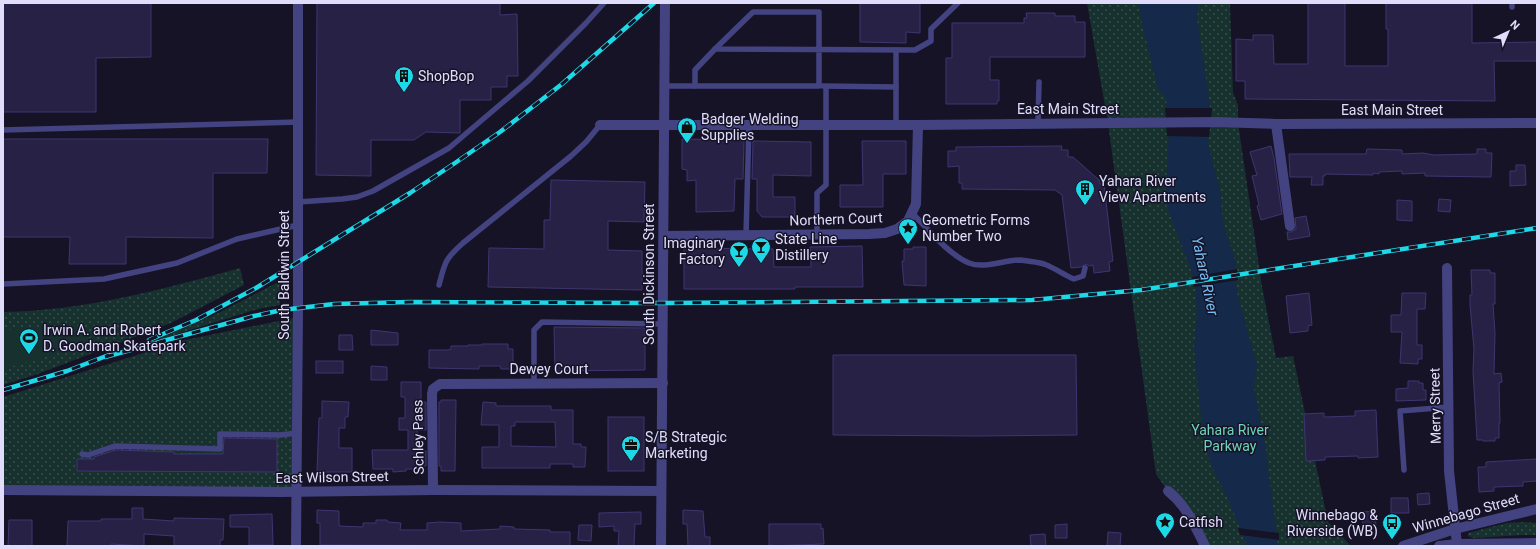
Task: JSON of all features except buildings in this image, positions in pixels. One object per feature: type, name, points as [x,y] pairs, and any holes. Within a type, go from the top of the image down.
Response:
[{"type":"street","name":"South Baldwin Street","points":[[296,546],[298,3]]},
{"type":"street","name":"South Dickinson Street","points":[[661,546],[665,3]]},
{"type":"street","name":"East Main Street","points":[[600,125],[918,125],[1216,122],[1276,124],[1537,123]]},
{"type":"street","points":[[1276,124],[1290,226]]},
{"type":"street","name":"Northern Court","points":[[664,236],[885,233],[897,229],[908,221],[916,204],[918,125]]},
{"type":"street","name":"Merry Street","points":[[1447,268],[1449,471],[1457,544]]},
{"type":"street","name":"Dewey Court","points":[[436,386],[445,383],[663,383]]},
{"type":"street","name":"Schley Pass","points":[[433,490],[432,394],[436,386]]},
{"type":"street","name":"East Wilson Street","points":[[3,490],[297,492],[433,490],[661,491]]},
{"type":"street","points":[[1168,491],[1176,497],[1182,505],[1205,546]]},
{"type":"street","name":"Winnebago Street","points":[[1404,546],[1455,528],[1536,509]]},
{"type":"street","points":[[1439,546],[1457,544],[1537,543]]},
{"type":"lane","points":[[298,202],[356,197],[373,191],[449,148],[528,81],[604,3]]},
{"type":"lane","points":[[715,49],[915,50],[931,41],[931,29],[958,3]]},
{"type":"lane","points":[[695,86],[695,70],[753,12],[819,12],[819,86]]},
{"type":"lane","points":[[896,50],[896,124]]},
{"type":"lane","points":[[1038,124],[1039,82]]},
{"type":"lane","points":[[664,86],[896,87]]},
{"type":"lane","points":[[817,235],[817,194],[826,185],[826,86]]},
{"type":"lane","points":[[3,130],[298,122]]},
{"type":"lane","points":[[746,235],[749,124]]},
{"type":"lane","points":[[439,285],[445,263],[449,256],[571,156],[586,142],[600,125]]},
{"type":"lane","points":[[912,213],[949,250],[970,264],[980,265],[1020,260],[1044,264],[1074,279],[1082,276],[1085,268]]},
{"type":"lane","points":[[3,284],[104,279],[177,263],[237,239],[298,225]]},
{"type":"lane","points":[[534,383],[534,330],[542,322],[663,324]]},
{"type":"lane","points":[[1404,470],[1400,411],[1449,407]]},
{"type":"lane","points":[[82,454],[88,455],[115,446],[220,449],[220,434],[297,434]]},
{"type":"green space","name":"Yahara River Parkway","points":[[1087,3],[1230,3],[1233,93],[1238,105],[1238,123],[1262,287],[1276,358],[1293,356],[1328,522],[1351,546],[1205,546],[1156,474],[1108,123]]},
{"type":"green space","points":[[240,268],[244,285],[171,323],[38,374],[3,385],[3,312],[63,308],[123,298]]},
{"type":"green space","points":[[280,281],[280,305],[258,309],[155,341],[218,313]]},
{"type":"green space","points":[[298,317],[297,492],[3,490],[3,397],[185,340]]},
{"type":"green space","name":"Irwin A. and Robert D. Goodman Skatepark","points":[[80,326],[88,331],[89,336],[87,342],[83,346],[3,369],[3,330]]},
{"type":"green space","points":[[1506,523],[1537,523],[1537,535],[1474,538],[1468,536],[1468,533]]},
{"type":"water","name":"Yahara River","points":[[1139,3],[1199,3],[1197,18],[1210,106],[1207,141],[1220,189],[1223,223],[1236,263],[1235,269],[1237,292],[1257,365],[1254,389],[1265,444],[1278,546],[1247,546],[1229,501],[1211,465],[1202,425],[1194,347],[1197,316],[1196,292],[1192,273],[1165,201],[1169,134],[1166,97],[1158,89],[1141,19]]},
{"type":"pier","points":[[1165,108],[1212,108],[1209,137],[1167,136]]},
{"type":"pier","points":[[1237,269],[1238,280],[1194,287],[1192,277]]},
{"type":"pier","points":[[1238,528],[1279,533],[1279,540],[1240,535]]},
{"type":"railway","points":[[149,340],[196,320],[256,288],[410,193],[455,163],[500,132],[562,84],[654,3]]},
{"type":"railway","points":[[105,357],[254,316],[282,310],[334,304],[410,302],[663,303],[1032,300],[1141,290],[1537,228]]},
{"type":"railway","points":[[3,390],[67,371],[109,355]]},
{"type":"place","name":"ShopBop","points":[[404,93]]},
{"type":"place","name":"Badger Welding Supplies","points":[[687,144]]},
{"type":"place","name":"Yahara River View Apartments","points":[[1085,206]]},
{"type":"place","name":"Geometric Forms Number Two","points":[[908,245]]},
{"type":"place","name":"State Line Distillery","points":[[761,264]]},
{"type":"place","name":"Imaginary Factory","points":[[739,268]]},
{"type":"place","name":"Irwin A. and Robert D. Goodman Skatepark","points":[[29,355]]},
{"type":"place","name":"S/B Strategic Marketing","points":[[631,462]]},
{"type":"place","name":"Catfish","points":[[1165,539]]},
{"type":"place","name":"Winnebago & Riverside (WB)","points":[[1392,540]]}]
